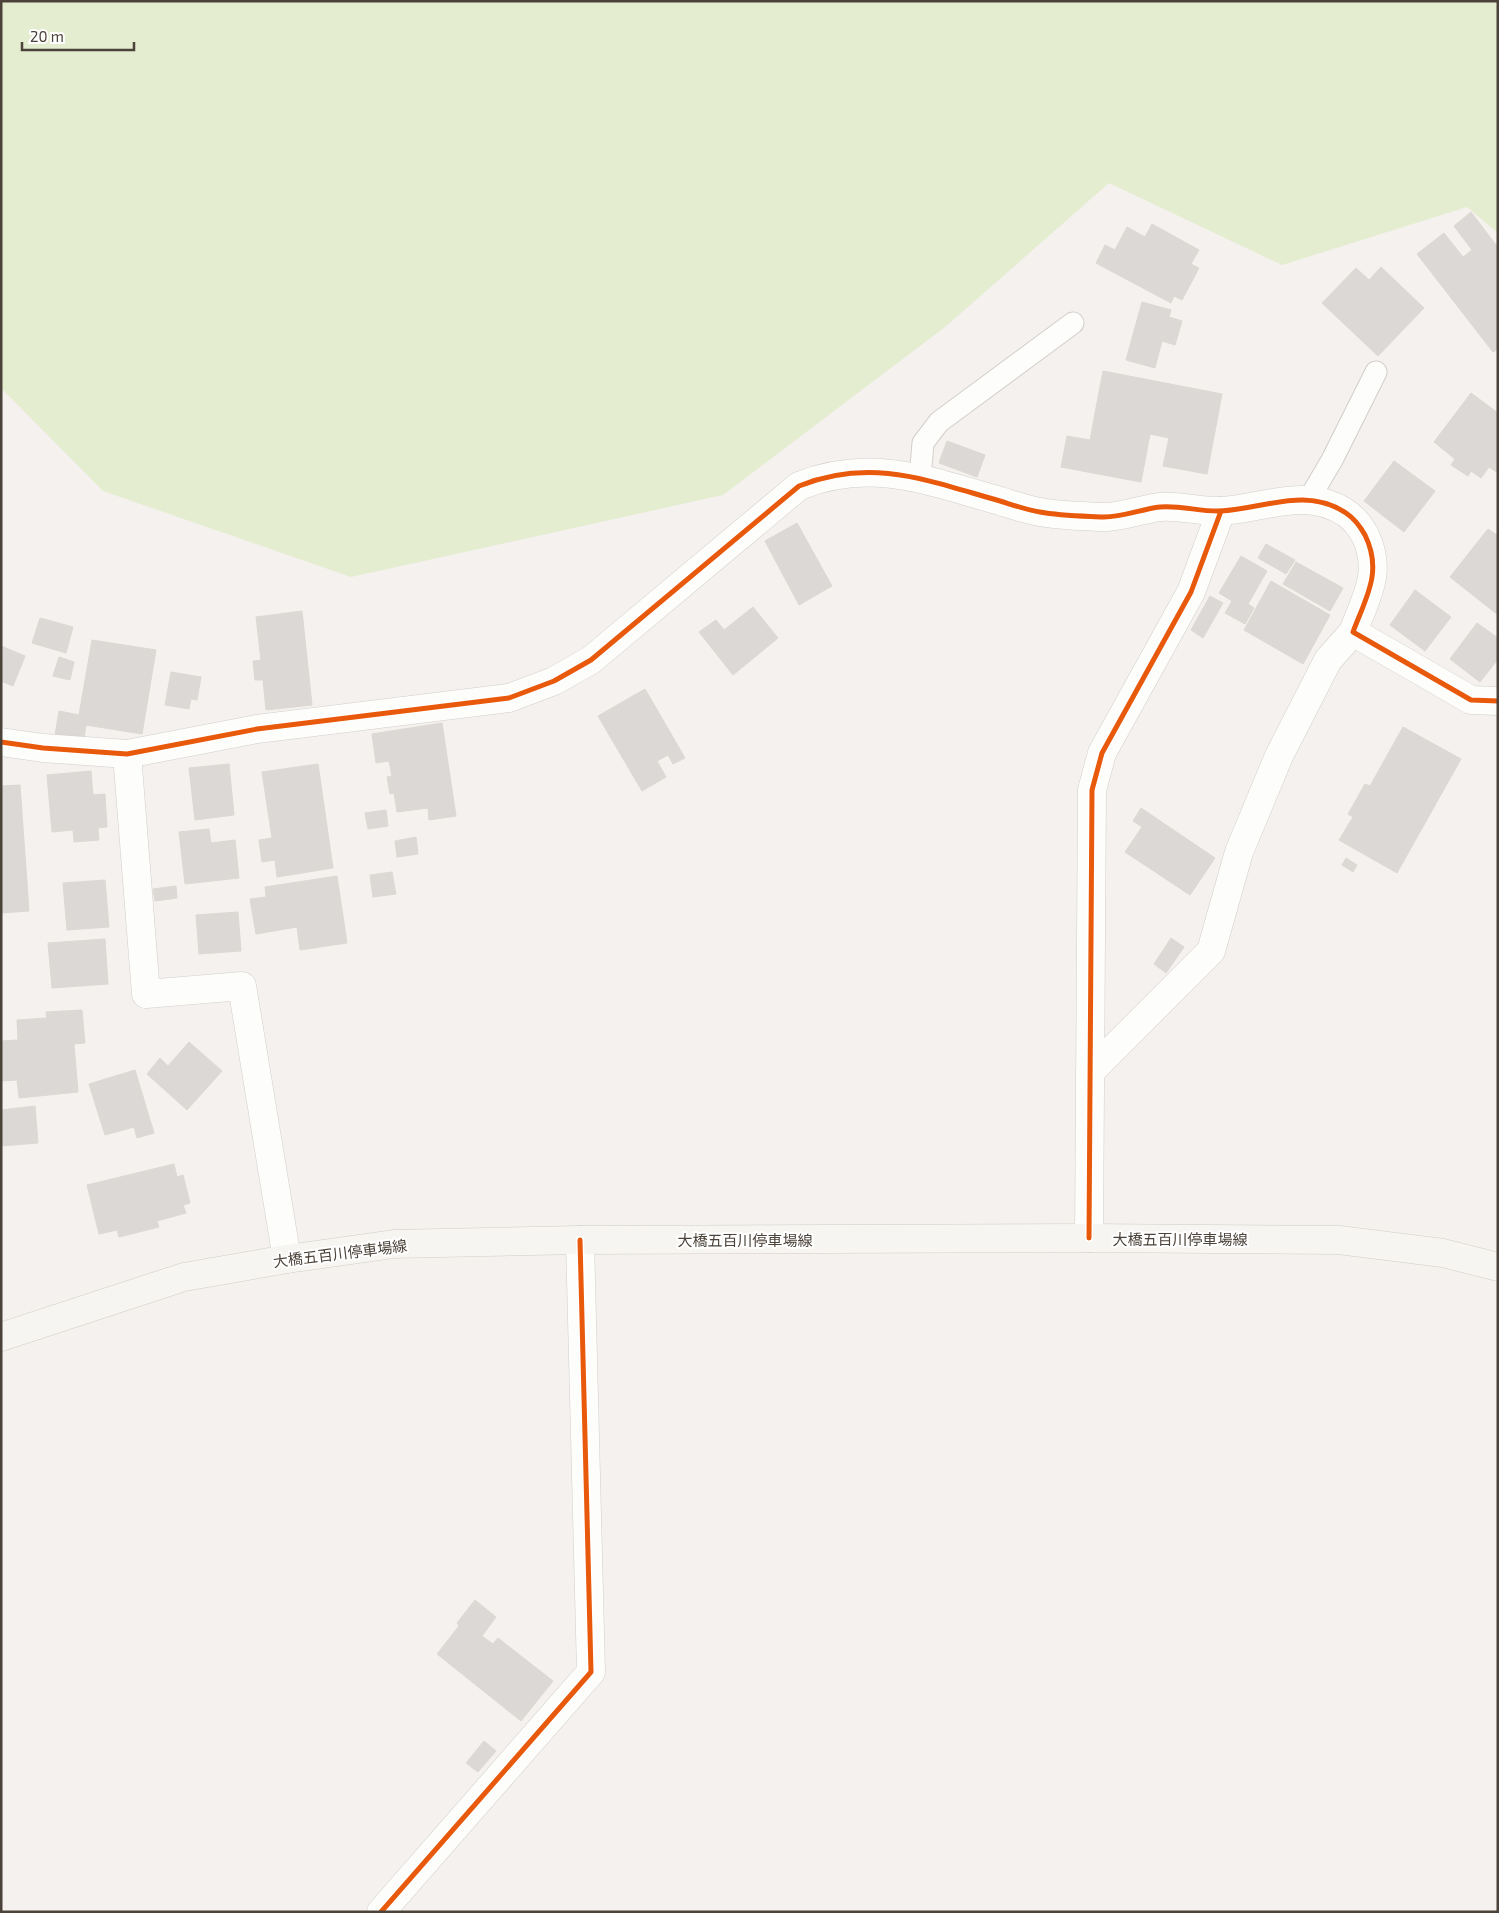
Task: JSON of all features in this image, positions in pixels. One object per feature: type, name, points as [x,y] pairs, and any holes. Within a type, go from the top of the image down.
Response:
[{"type":"main road","name":"大橋五百川停車場線","points":[[1,1337],[184,1277],[287,1259],[394,1244],[580,1240],[1089,1238],[1339,1240],[1443,1253],[1498,1267]]},
{"type":"street","points":[[1,742],[42,748],[127,754],[257,730],[509,698],[554,681],[591,660],[798,486],[838,473],[881,472],[920,478],[1040,512],[1108,517],[1162,507],[1221,511],[1276,501],[1309,500],[1329,504],[1346,513],[1359,524],[1375,561],[1373,578],[1353,632],[1328,660],[1279,756],[1240,852],[1211,950],[1090,1072]]},
{"type":"street","points":[[1089,1238],[1092,790],[1102,753],[1191,592],[1221,511]]},
{"type":"street","points":[[1353,632],[1471,700],[1498,701]]},
{"type":"street","points":[[127,754],[146,994],[242,986],[287,1259]]},
{"type":"street","points":[[381,1912],[591,1672],[580,1240]]},
{"type":"lane","points":[[920,478],[923,443],[939,422],[1073,323]]},
{"type":"lane","points":[[1309,500],[1332,460],[1376,372]]},
{"type":"green space","points":[[1,1],[1498,1],[1498,233],[1467,207],[1282,265],[1109,183],[945,327],[723,495],[351,577],[103,491],[1,388]]},
{"type":"building","points":[[1471,212],[1496,245],[1498,244],[1498,349],[1493,352],[1417,254],[1444,233],[1463,257],[1472,250],[1454,226]]},
{"type":"building","points":[[1152,224],[1199,250],[1191,264],[1199,268],[1182,300],[1174,296],[1171,303],[1096,263],[1105,245],[1115,250],[1127,227],[1145,237]]},
{"type":"building","points":[[1381,267],[1424,308],[1378,356],[1322,303],[1356,268],[1369,280]]},
{"type":"building","points":[[1142,302],[1171,310],[1169,317],[1182,321],[1175,345],[1162,341],[1155,368],[1126,360]]},
{"type":"building","points":[[1103,371],[1222,394],[1207,474],[1163,466],[1169,438],[1150,434],[1141,482],[1061,467],[1067,436],[1090,440]]},
{"type":"building","points":[[1471,393],[1498,413],[1498,473],[1489,467],[1481,478],[1471,471],[1468,476],[1451,465],[1455,459],[1434,442]]},
{"type":"building","points":[[947,441],[985,455],[977,477],[939,463]]},
{"type":"building","points":[[1394,461],[1435,491],[1404,532],[1364,501]]},
{"type":"building","points":[[797,523],[832,586],[799,605],[765,541]]},
{"type":"building","points":[[1488,529],[1498,536],[1498,615],[1450,577]]},
{"type":"building","points":[[1266,544],[1295,560],[1286,574],[1258,558]]},
{"type":"building","points":[[1241,556],[1267,571],[1248,604],[1254,608],[1245,624],[1225,613],[1232,601],[1219,593]]},
{"type":"building","points":[[1296,562],[1343,588],[1330,611],[1283,584]]},
{"type":"building","points":[[1271,581],[1330,615],[1303,664],[1244,630]]},
{"type":"building","points":[[1415,590],[1451,617],[1425,651],[1390,625]]},
{"type":"building","points":[[1210,596],[1223,603],[1203,638],[1191,630]]},
{"type":"building","points":[[753,607],[778,638],[733,675],[699,632],[716,620],[724,630]]},
{"type":"building","points":[[302,611],[312,705],[266,710],[263,680],[255,680],[253,661],[261,660],[256,617]]},
{"type":"building","points":[[40,618],[73,627],[66,653],[32,643]]},
{"type":"building","points":[[1477,623],[1498,638],[1498,659],[1480,682],[1450,659]]},
{"type":"building","points":[[92,640],[156,650],[142,734],[86,725],[84,739],[55,735],[59,711],[79,715]]},
{"type":"building","points":[[1,646],[25,656],[13,686],[1,681]]},
{"type":"building","points":[[59,657],[74,662],[70,680],[53,676]]},
{"type":"building","points":[[171,672],[201,677],[197,700],[191,699],[189,709],[165,705]]},
{"type":"building","points":[[645,689],[685,758],[673,764],[668,755],[657,761],[666,777],[642,791],[598,716]]},
{"type":"building","points":[[442,723],[456,816],[429,820],[428,808],[397,812],[394,793],[390,794],[387,777],[392,776],[389,761],[376,763],[372,734]]},
{"type":"building","points":[[1403,727],[1461,759],[1397,873],[1339,840],[1353,817],[1348,814],[1365,784],[1370,786]]},
{"type":"building","points":[[229,764],[234,815],[195,820],[189,768]]},
{"type":"building","points":[[318,764],[333,868],[277,877],[275,860],[262,862],[259,840],[272,838],[262,772]]},
{"type":"building","points":[[91,771],[93,795],[105,794],[107,827],[98,828],[99,840],[74,842],[73,830],[52,832],[47,775]]},
{"type":"building","points":[[20,785],[29,911],[1,913],[1,786]]},
{"type":"building","points":[[1141,808],[1215,858],[1190,895],[1125,852],[1142,827],[1133,821]]},
{"type":"building","points":[[386,810],[388,826],[368,829],[365,813]]},
{"type":"building","points":[[209,829],[211,843],[235,840],[239,878],[185,884],[179,832]]},
{"type":"building","points":[[416,837],[418,854],[397,857],[395,841]]},
{"type":"building","points":[[1346,858],[1357,865],[1353,872],[1342,865]]},
{"type":"building","points":[[392,872],[396,894],[373,897],[370,875]]},
{"type":"building","points":[[337,876],[347,943],[300,950],[297,927],[256,934],[250,899],[266,897],[265,887]]},
{"type":"building","points":[[105,880],[109,927],[67,930],[63,883]]},
{"type":"building","points":[[176,886],[177,898],[155,901],[153,889]]},
{"type":"building","points":[[238,912],[241,951],[199,954],[196,915]]},
{"type":"building","points":[[1171,938],[1184,947],[1166,973],[1154,964]]},
{"type":"building","points":[[105,939],[108,984],[52,988],[48,943]]},
{"type":"building","points":[[82,1010],[85,1043],[74,1044],[78,1092],[19,1098],[17,1080],[1,1081],[1,1041],[18,1040],[17,1020],[47,1018],[46,1012]]},
{"type":"building","points":[[189,1042],[222,1071],[187,1110],[147,1074],[160,1058],[168,1066]]},
{"type":"building","points":[[135,1070],[154,1133],[137,1138],[134,1127],[105,1135],[89,1084]]},
{"type":"building","points":[[35,1106],[38,1143],[1,1146],[1,1110]]},
{"type":"building","points":[[174,1164],[177,1177],[183,1175],[190,1203],[183,1205],[186,1213],[157,1221],[159,1227],[119,1237],[117,1230],[99,1234],[87,1185]]},
{"type":"building","points":[[475,1600],[496,1617],[482,1636],[493,1644],[498,1638],[553,1681],[521,1721],[437,1654],[459,1626],[457,1623]]},
{"type":"building","points":[[484,1741],[496,1751],[478,1772],[466,1763]]},
{"type":"cycle path","points":[[1,742],[43,748],[127,754],[257,729],[509,698],[554,681],[591,660],[799,486],[826,477],[851,473],[900,475],[949,486],[1030,510],[1072,516],[1111,517],[1153,508],[1168,507],[1221,511],[1300,500],[1316,501],[1331,505],[1355,520],[1365,535],[1373,561],[1371,584],[1353,632],[1471,700],[1498,701]]},
{"type":"cycle path","points":[[1089,1238],[1092,790],[1102,753],[1191,592],[1221,511]]},
{"type":"cycle path","points":[[381,1912],[591,1672],[580,1240]]}]
